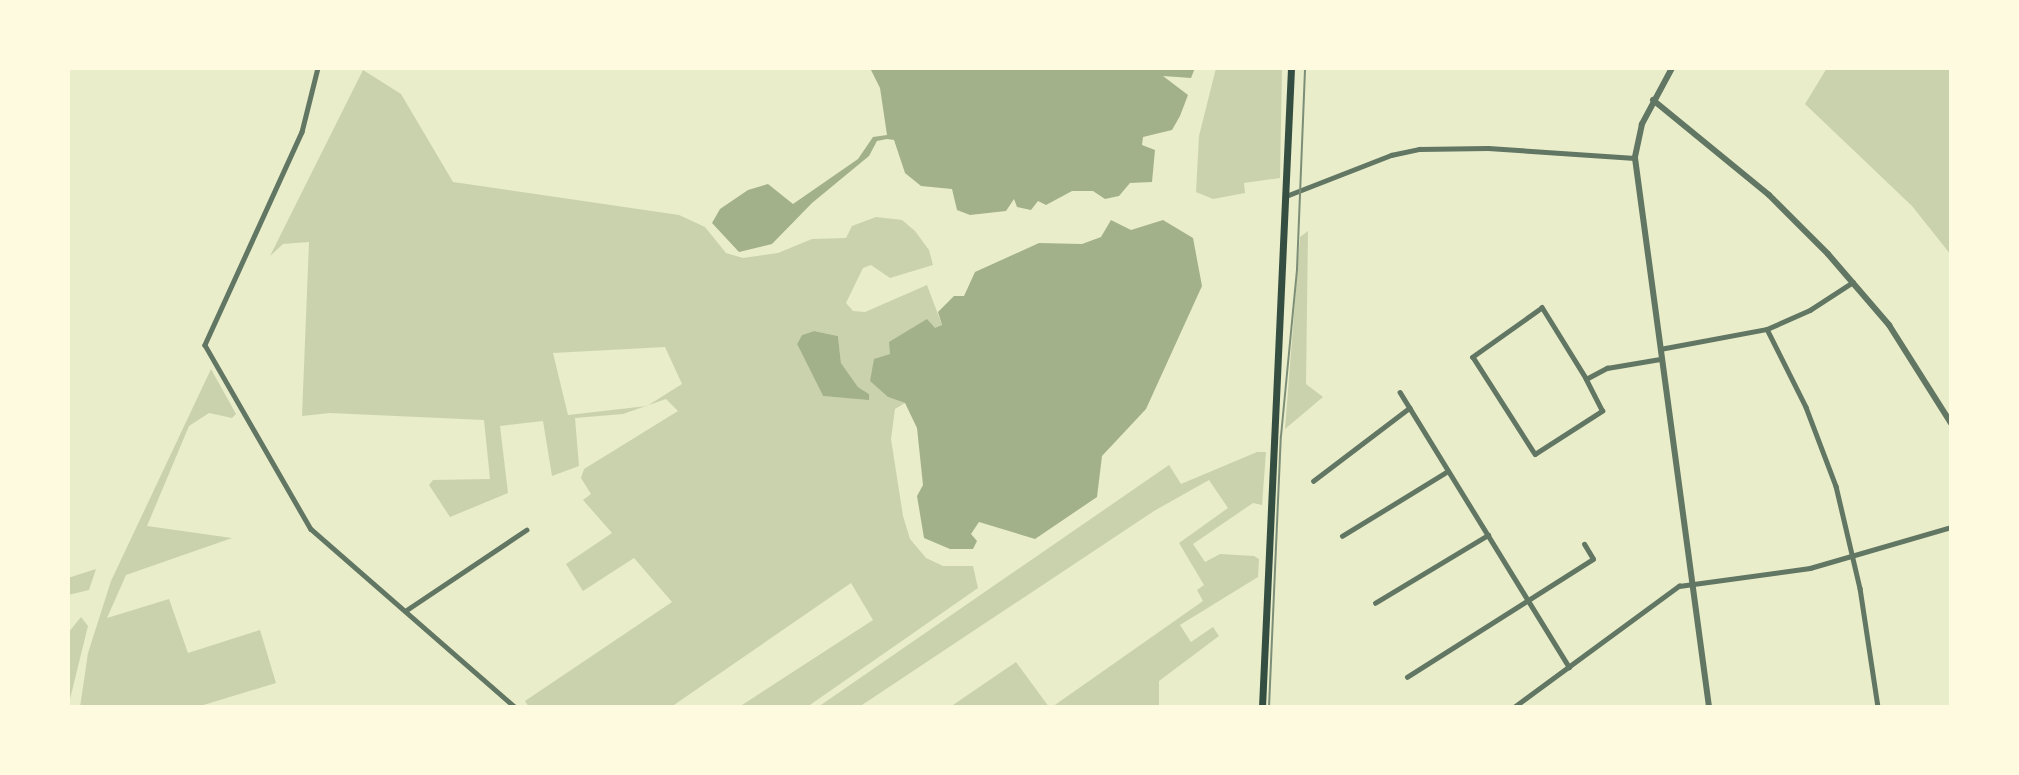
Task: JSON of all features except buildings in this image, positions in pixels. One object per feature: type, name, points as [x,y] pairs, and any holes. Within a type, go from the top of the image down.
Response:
[{"type":"main road","points":[[1262,707],[1292,68]]},
{"type":"street","points":[[318,68],[312,105],[205,345],[311,529],[515,707]]},
{"type":"street","points":[[1672,68],[1653,100],[1637,136],[1635,158],[1709,707]]},
{"type":"street","points":[[1653,100],[1769,195],[1854,282],[1904,346],[1951,423]]},
{"type":"street","points":[[1286,196],[1391,155],[1419,149],[1488,148],[1635,158]]},
{"type":"street","points":[[1660,349],[1767,329],[1811,310],[1854,282]]},
{"type":"street","points":[[1542,308],[1586,379],[1602,411],[1535,454],[1473,357],[1542,308]]},
{"type":"street","points":[[1767,329],[1822,445],[1854,558],[1878,707]]},
{"type":"street","points":[[1586,379],[1607,368],[1661,359]]},
{"type":"street","points":[[1400,392],[1569,667]]},
{"type":"street","points":[[1313,481],[1409,408]]},
{"type":"street","points":[[1342,536],[1448,471]]},
{"type":"street","points":[[1514,707],[1676,589],[1692,584],[1854,558],[1951,527]]},
{"type":"street","points":[[405,611],[526,530]]},
{"type":"street","points":[[1375,603],[1488,535]]},
{"type":"street","points":[[1407,677],[1593,559],[1584,544]]},
{"type":"shaded area","points":[[870,68],[1195,68],[1191,78],[1163,76],[1188,95],[1172,130],[1143,137],[1142,145],[1155,150],[1152,182],[1130,183],[1119,196],[1105,199],[1093,191],[1072,191],[1046,205],[1038,201],[1031,210],[1017,207],[1014,199],[1006,211],[970,215],[957,210],[952,189],[921,186],[905,173],[894,140],[887,139],[877,141],[869,156],[812,203],[772,244],[739,252],[712,223],[720,209],[748,190],[768,184],[793,204],[858,159],[873,137],[887,135],[880,88]]},
{"type":"shaded area","points":[[1216,68],[1282,68],[1280,178],[1244,183],[1245,193],[1213,199],[1196,192],[1199,136]]},
{"type":"shaded area","points":[[1827,68],[1951,68],[1951,255],[1912,206],[1805,104]]},
{"type":"shaded area","points":[[363,70],[401,94],[453,182],[679,215],[705,227],[726,253],[743,258],[778,253],[812,239],[846,238],[852,226],[876,217],[902,220],[915,231],[929,250],[933,265],[890,278],[871,265],[863,268],[846,303],[853,311],[865,312],[927,285],[942,325],[890,354],[888,397],[905,403],[895,409],[891,439],[903,516],[910,539],[926,558],[943,566],[973,566],[978,588],[807,707],[739,707],[873,620],[851,583],[671,707],[529,707],[525,701],[672,602],[634,558],[583,591],[566,564],[612,533],[583,500],[591,494],[581,478],[584,469],[678,411],[666,399],[648,405],[682,384],[665,347],[553,353],[568,415],[645,406],[623,414],[575,418],[579,466],[552,476],[543,421],[500,426],[508,493],[450,517],[429,485],[433,480],[490,479],[484,420],[330,413],[302,416],[309,242],[283,244],[270,256]],"holes":[[[814,331],[838,336],[841,363],[858,387],[869,394],[869,399],[823,396],[797,344],[802,335]]]},
{"type":"shaded area","points":[[1111,220],[1131,230],[1163,220],[1193,238],[1202,286],[1146,409],[1102,456],[1097,497],[1035,539],[979,522],[971,534],[977,541],[973,549],[950,549],[924,538],[917,496],[923,485],[917,428],[905,403],[888,397],[870,381],[874,359],[890,354],[889,342],[927,319],[935,328],[942,325],[938,312],[954,296],[964,296],[975,272],[1039,243],[1082,244],[1101,237]]},
{"type":"shaded area","points":[[1308,231],[1306,384],[1323,397],[1285,429],[1300,237]]},
{"type":"shaded area","points":[[814,331],[838,336],[841,363],[858,387],[869,394],[869,400],[823,396],[797,344],[802,335]]},
{"type":"shaded area","points":[[211,369],[236,414],[232,418],[209,413],[189,426],[147,526],[232,538],[126,575],[107,618],[169,599],[188,653],[260,630],[276,683],[197,707],[80,707],[88,653],[111,581]]},
{"type":"shaded area","points":[[1257,452],[1266,452],[1262,505],[1253,503],[1193,544],[1205,562],[1220,554],[1254,556],[1259,559],[1258,577],[1180,625],[1191,642],[1213,627],[1219,636],[1159,681],[1159,707],[1052,707],[1203,601],[1197,590],[1204,585],[1179,543],[1228,508],[1209,480],[1154,511],[859,707],[818,707],[1169,465],[1181,484]]},
{"type":"shaded area","points":[[96,569],[89,590],[68,595],[68,578]]},
{"type":"shaded area","points":[[81,617],[88,626],[68,707],[68,633]]},
{"type":"shaded area","points":[[1016,662],[1049,707],[950,707]]},
{"type":"tram line","points":[[1269,707],[1281,436],[1297,269],[1305,68]]}]
